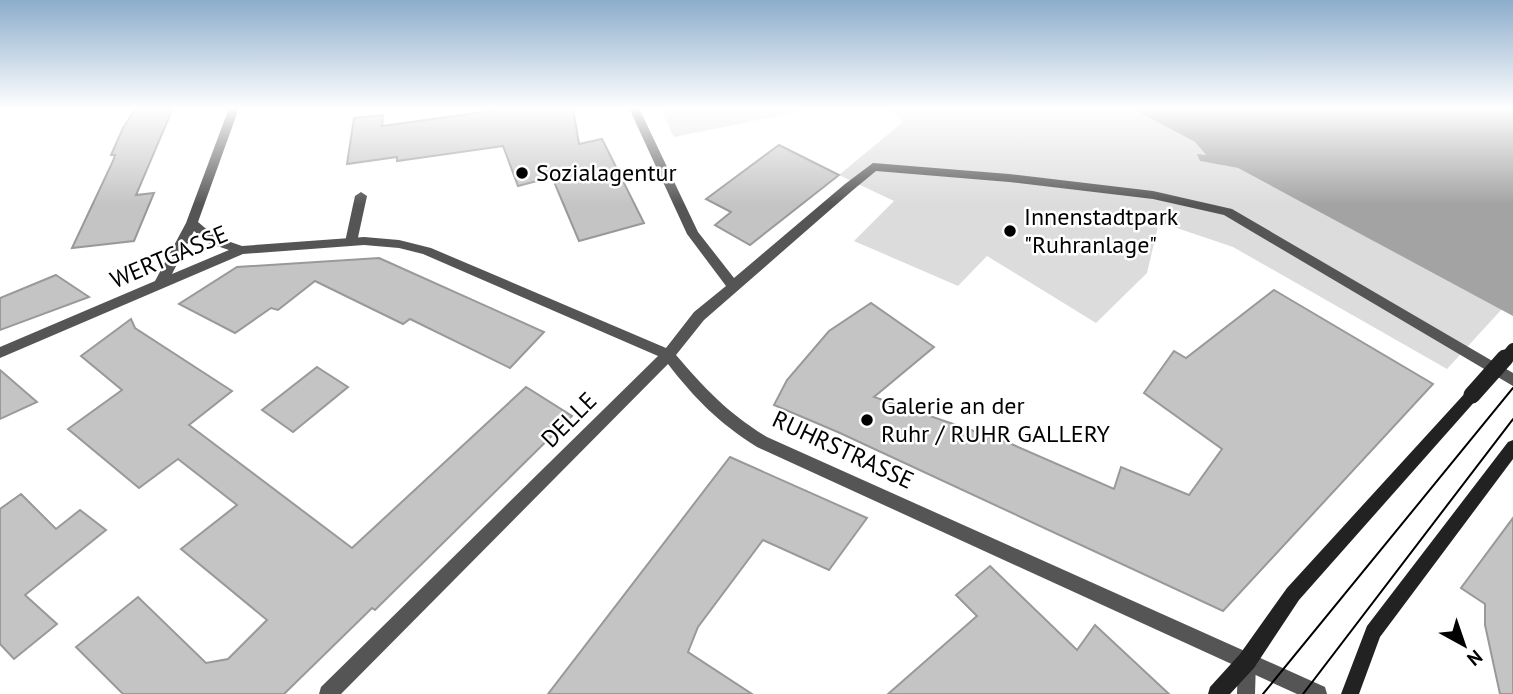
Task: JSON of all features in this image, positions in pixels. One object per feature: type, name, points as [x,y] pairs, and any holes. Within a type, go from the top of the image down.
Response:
[{"type":"main road","points":[[1217,694],[1247,660],[1293,594],[1513,349]]},
{"type":"main road","points":[[1350,694],[1373,632],[1513,446]]},
{"type":"street","points":[[160,285],[192,223],[222,140]]},
{"type":"street","points":[[649,140],[693,234],[733,286]]},
{"type":"street","name":"DELLE","points":[[328,694],[668,355],[699,316],[873,167],[1009,178],[1126,192],[1228,212],[1513,380]]},
{"type":"street","points":[[358,242],[361,196]]},
{"type":"street","points":[[192,223],[212,240],[240,250]]},
{"type":"street","name":"WERTGASSE","points":[[0,353],[240,250],[358,242]]},
{"type":"street","name":"RUHRSTRASSE","points":[[358,242],[399,244],[426,251],[668,355],[702,396],[732,423],[762,442],[1318,694]]},
{"type":"street","points":[[1247,660],[1247,694]]},
{"type":"shaded area","name":"Innenstadtpark \"Ruhranlage\"","points":[[881,140],[1192,140],[1207,156],[1200,161],[1238,168],[1502,309],[1447,369],[1233,247],[1159,222],[1147,273],[1096,323],[987,256],[958,286],[854,241],[894,201],[839,175]]},
{"type":"shaded area","points":[[1192,140],[1513,140],[1513,316],[1238,168],[1200,161],[1197,154],[1206,155]]},
{"type":"building","points":[[117,140],[159,140],[136,195],[154,193],[134,241],[72,248],[113,161],[115,155],[111,155]]},
{"type":"building","points":[[351,140],[578,140],[579,144],[603,140],[644,223],[579,241],[552,177],[518,186],[503,146],[397,161],[397,157],[347,164]]},
{"type":"building","points":[[779,145],[839,175],[750,245],[715,225],[731,212],[706,199]]},
{"type":"building","points":[[379,258],[544,332],[510,368],[410,319],[403,324],[315,281],[278,310],[271,308],[235,333],[179,304],[237,267]]},
{"type":"building","points":[[56,275],[89,297],[0,330],[0,298]]},
{"type":"building","points":[[1274,290],[1433,384],[1223,611],[774,405],[787,380],[829,331],[871,303],[934,347],[874,397],[1009,443],[1114,489],[1121,467],[1189,495],[1222,449],[1144,393],[1174,351],[1186,358]]},
{"type":"building","points":[[131,319],[135,328],[232,391],[189,425],[352,548],[526,387],[572,416],[375,610],[372,608],[284,694],[123,694],[76,647],[138,597],[206,663],[228,659],[267,620],[181,549],[237,505],[178,459],[139,488],[68,429],[122,390],[81,356]]},
{"type":"building","points":[[317,367],[348,387],[293,432],[262,410]]},
{"type":"building","points":[[0,370],[37,402],[0,419]]},
{"type":"building","points":[[730,457],[867,518],[829,570],[763,540],[698,627],[688,652],[752,694],[548,694]]},
{"type":"building","points":[[21,494],[56,529],[80,510],[106,530],[25,595],[57,624],[14,659],[0,644],[0,509]]},
{"type":"building","points":[[1513,518],[1513,694],[1500,694],[1485,625],[1485,604],[1461,588]]},
{"type":"building","points":[[990,566],[1077,650],[1095,625],[1169,694],[888,694],[977,616],[956,595]]},
{"type":"tram line","points":[[1263,694],[1513,388]]},
{"type":"tram line","points":[[1303,694],[1513,419]]},
{"type":"place","name":"Sozialagentur","points":[[522,173]]},
{"type":"place","name":"Innenstadtpark \"Ruhranlage\"","points":[[1010,231]]},
{"type":"place","name":"Galerie an der Ruhr / RUHR GALLERY","points":[[867,420]]}]
